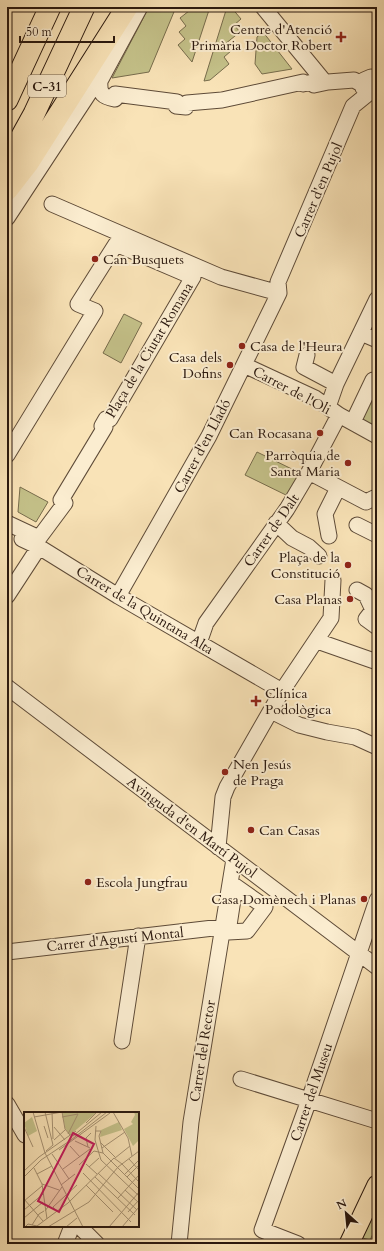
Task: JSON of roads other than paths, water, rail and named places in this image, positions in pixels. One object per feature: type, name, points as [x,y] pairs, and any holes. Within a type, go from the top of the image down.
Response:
[{"type":"highway","points":[[7,95],[36,7]]},
{"type":"highway","name":"C-31","points":[[7,100],[50,7]]},
{"type":"highway","name":"C-31","points":[[7,163],[34,114],[84,7]]},
{"type":"highway","points":[[7,190],[28,162],[127,7]]},
{"type":"main road","points":[[349,1244],[377,1185]]},
{"type":"street","points":[[7,218],[93,87],[107,62],[132,7]]},
{"type":"street","points":[[140,7],[100,81],[100,90],[107,98],[115,99],[115,94],[177,102],[176,106],[186,107],[187,103],[222,100],[303,82],[304,84],[323,80],[263,7]]},
{"type":"street","points":[[267,7],[328,82]]},
{"type":"street","points":[[93,87],[99,98],[109,102],[181,110],[214,107],[328,82],[354,80],[371,87]]},
{"type":"street","name":"Carrer d'en Pujol","points":[[279,294],[278,282],[353,106],[371,87]]},
{"type":"street","points":[[52,204],[221,277],[279,294]]},
{"type":"street","name":"Plaça de la Ciutat Romana","points":[[7,455],[96,311],[78,304],[116,244],[194,277],[110,419],[106,420],[102,426],[105,427],[103,431],[61,500],[65,503],[39,538],[7,522]]},
{"type":"street","name":"Carrer d'en Lladó","points":[[118,596],[210,436],[279,294]]},
{"type":"street","name":"Carrer de Dalt","points":[[199,643],[206,623],[287,509],[309,472],[334,411],[336,384],[377,299]]},
{"type":"street","points":[[361,333],[377,340]]},
{"type":"street","points":[[307,355],[304,367],[336,384]]},
{"type":"street","name":"Carrer de l'Oli","points":[[244,365],[315,398],[377,436]]},
{"type":"street","points":[[353,422],[373,380]]},
{"type":"street","points":[[309,472],[338,488],[371,501]]},
{"type":"street","points":[[329,536],[325,514],[338,488]]},
{"type":"street","points":[[276,523],[292,538],[319,556]]},
{"type":"street","points":[[357,525],[376,535]]},
{"type":"street","name":"Carrer de la Quintana Alta","points":[[7,531],[39,547],[118,596],[282,691]]},
{"type":"street","points":[[7,596],[39,547]]},
{"type":"street","points":[[218,847],[223,797],[227,787],[282,691],[331,618],[333,580]]},
{"type":"street","points":[[357,590],[366,595],[373,610],[366,619],[377,627]]},
{"type":"street","points":[[317,641],[370,661],[377,662]]},
{"type":"street","name":"Avinguda d'en Martí Pujol","points":[[7,687],[377,967]]},
{"type":"street","points":[[271,711],[299,725],[355,737],[377,747]]},
{"type":"street","name":"Carrer del Rector","points":[[179,1244],[191,1122],[234,859]]},
{"type":"street","name":"Carrer del Museu","points":[[298,1244],[262,1230],[309,1100],[377,900]]},
{"type":"street","name":"Carrer d'Agustí Montal","points":[[7,952],[138,936],[222,928]]},
{"type":"street","points":[[122,1041],[138,936]]},
{"type":"street","points":[[242,1079],[377,1121]]},
{"type":"street","points":[[7,1106],[24,1133]]},
{"type":"street","points":[[65,1244],[72,1227]]},
{"type":"street","points":[[80,1227],[97,1244]]},
{"type":"place","name":"Centre d'Atenció Primària Doctor Robert","points":[[341,37]]},
{"type":"place","name":"Can Busquets","points":[[95,259]]},
{"type":"place","name":"Casa de l'Heura","points":[[242,346]]},
{"type":"place","name":"Casa dels Dofins","points":[[230,365]]},
{"type":"place","name":"Can Rocasana","points":[[320,433]]},
{"type":"place","name":"Parròquia de Santa Maria","points":[[348,463]]},
{"type":"place","name":"Plaça de la Constitució","points":[[348,565]]},
{"type":"place","name":"Casa Planas","points":[[350,599]]},
{"type":"place","name":"Clínica Podològica","points":[[256,701]]},
{"type":"place","name":"Nen Jesús de Praga","points":[[225,772]]},
{"type":"place","name":"Can Casas","points":[[251,830]]},
{"type":"place","name":"Escola Jungfrau","points":[[88,882]]},
{"type":"place","name":"Casa Domènech i Planas","points":[[364,899]]}]
